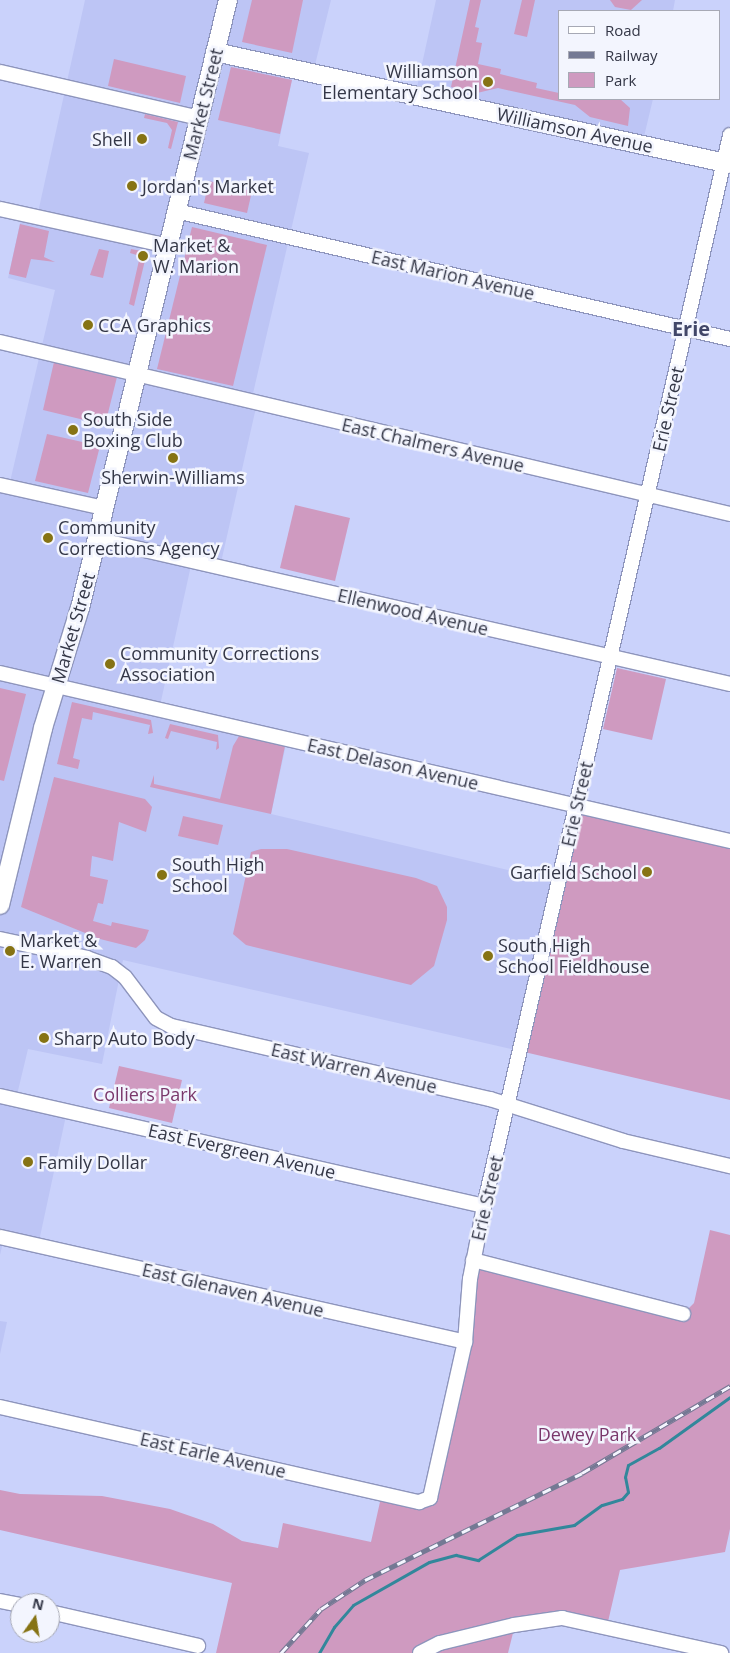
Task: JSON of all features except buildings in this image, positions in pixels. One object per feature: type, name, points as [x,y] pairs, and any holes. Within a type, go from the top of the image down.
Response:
[{"type":"main road","name":"Market Street","points":[[0,904],[96,540],[228,0]]},
{"type":"main road","name":"Williamson Avenue","points":[[215,52],[727,163]]},
{"type":"street","points":[[0,72],[200,118]]},
{"type":"street","name":"Erie Street","points":[[426,1501],[432,1492],[465,1342],[473,1260],[484,1206],[686,329],[727,163],[730,135]]},
{"type":"street","points":[[0,209],[168,246]]},
{"type":"street","name":"East Marion Avenue","points":[[176,211],[730,339]]},
{"type":"street","name":"East Chalmers Avenue","points":[[0,342],[730,514]]},
{"type":"street","points":[[0,484],[104,508]]},
{"type":"street","name":"Ellenwood Avenue","points":[[96,540],[730,684]]},
{"type":"street","name":"East Delason Avenue","points":[[0,673],[730,841]]},
{"type":"street","name":"East Warren Avenue","points":[[0,939],[87,958],[112,967],[124,977],[156,1018],[171,1026],[508,1104],[623,1141],[730,1166]]},
{"type":"street","name":"East Evergreen Avenue","points":[[0,1096],[484,1206]]},
{"type":"street","name":"East Glenaven Avenue","points":[[0,1237],[465,1342]]},
{"type":"street","points":[[473,1260],[683,1314]]},
{"type":"street","name":"East Earle Avenue","points":[[0,1407],[419,1502],[426,1501]]},
{"type":"street","points":[[60,1614],[198,1646]]},
{"type":"street","points":[[420,1653],[440,1643],[546,1619],[575,1620],[721,1653]]},
{"type":"shaded area","points":[[85,0],[331,0],[313,73],[294,70],[278,146],[309,153],[251,402],[257,403],[220,567],[192,561],[159,710],[287,740],[271,814],[559,882],[520,1051],[123,960],[102,1064],[28,1049],[16,1099],[67,1111],[38,1246],[4,1238],[0,1255],[0,485],[9,486],[55,290],[8,278],[22,214],[37,217]]},
{"type":"shaded area","name":"Williamson Elementary School","points":[[436,0],[675,0],[673,10],[558,10],[558,100],[653,100],[642,145],[415,96]]},
{"type":"shaded area","points":[[0,1321],[7,1322],[0,1354]]},
{"type":"green space","points":[[252,0],[303,0],[292,53],[242,42]]},
{"type":"green space","points":[[470,0],[481,0],[475,27],[479,28],[476,42],[482,43],[478,64],[501,69],[500,74],[537,83],[536,88],[558,93],[558,100],[621,100],[630,108],[628,126],[590,117],[575,105],[498,88],[477,93],[451,87]]},
{"type":"green space","points":[[522,0],[535,0],[527,37],[514,34]]},
{"type":"green space","points":[[610,0],[642,0],[631,10],[615,7]]},
{"type":"green space","points":[[114,59],[186,76],[180,103],[108,86]]},
{"type":"green space","points":[[231,67],[292,80],[280,134],[218,120]]},
{"type":"green space","points":[[145,114],[178,122],[171,149],[168,148],[172,130],[167,123],[144,118]]},
{"type":"green space","points":[[209,181],[252,191],[247,213],[204,203]]},
{"type":"green space","points":[[20,224],[49,231],[44,257],[55,262],[31,259],[26,278],[9,274]]},
{"type":"green space","points":[[192,227],[267,245],[233,386],[157,369]]},
{"type":"green space","points":[[99,249],[109,251],[103,278],[90,275]]},
{"type":"green space","points":[[131,249],[147,252],[134,306],[129,304],[140,256],[130,253]]},
{"type":"green space","points":[[54,362],[117,377],[105,425],[43,410]]},
{"type":"green space","points":[[47,434],[100,446],[88,493],[35,481]]},
{"type":"green space","points":[[295,505],[350,518],[335,581],[280,568]]},
{"type":"green space","points":[[617,668],[666,679],[652,740],[603,729]]},
{"type":"green space","points":[[0,688],[26,694],[4,781],[0,780]]},
{"type":"green space","points":[[72,702],[151,720],[153,733],[148,734],[150,725],[93,712],[92,720],[82,718],[73,758],[80,760],[78,769],[57,764]]},
{"type":"green space","points":[[170,724],[218,735],[219,748],[216,750],[217,742],[171,731],[168,739],[165,738]]},
{"type":"green space","points":[[239,736],[285,746],[271,814],[150,787],[154,775],[154,784],[220,799],[233,746]]},
{"type":"green space","points":[[54,777],[145,799],[152,807],[146,832],[119,822],[113,861],[92,856],[90,876],[108,880],[103,904],[98,903],[93,921],[111,926],[112,922],[149,930],[145,940],[136,948],[100,939],[21,907]]},
{"type":"green space","points":[[577,806],[730,841],[730,1100],[520,1051]]},
{"type":"green space","points":[[183,816],[223,825],[218,845],[178,836]]},
{"type":"green space","points":[[261,849],[287,849],[416,878],[437,886],[447,907],[447,920],[434,966],[411,985],[246,945],[233,934],[251,852]]},
{"type":"green space","name":"Colliers Park","points":[[119,1066],[182,1080],[172,1123],[109,1108]]},
{"type":"green space","name":"Dewey Park","points":[[710,1230],[730,1235],[730,1529],[725,1552],[620,1570],[607,1626],[585,1621],[515,1625],[508,1653],[216,1653],[232,1583],[0,1530],[0,1490],[20,1494],[102,1496],[170,1509],[213,1524],[242,1541],[278,1548],[283,1523],[371,1542],[382,1493],[430,1498],[473,1260],[683,1314],[694,1303]]},
{"type":"waterway","points":[[319,1653],[334,1627],[353,1605],[429,1562],[456,1555],[478,1560],[517,1535],[574,1525],[602,1505],[622,1499],[628,1492],[625,1477],[628,1465],[659,1448],[730,1397]]},
{"type":"railway","points":[[281,1653],[321,1609],[365,1580],[582,1473],[730,1386]]},
{"type":"place","name":"Williamson Elementary School","points":[[488,82]]},
{"type":"place","name":"Shell","points":[[142,139]]},
{"type":"place","name":"Jordan's Market","points":[[132,186]]},
{"type":"place","name":"Market & W. Marion","points":[[143,256]]},
{"type":"place","name":"CCA Graphics","points":[[88,325]]},
{"type":"place","name":"South Side Boxing Club","points":[[73,430]]},
{"type":"place","name":"Sherwin-Williams","points":[[173,458]]},
{"type":"place","name":"Community Corrections Agency","points":[[48,538]]},
{"type":"place","name":"Community Corrections Association","points":[[110,664]]},
{"type":"place","name":"Garfield School","points":[[647,872]]},
{"type":"place","name":"South High School","points":[[162,875]]},
{"type":"place","name":"Market & E. Warren","points":[[10,951]]},
{"type":"place","name":"South High School Fieldhouse","points":[[488,956]]},
{"type":"place","name":"Sharp Auto Body","points":[[44,1038]]},
{"type":"place","name":"Family Dollar","points":[[28,1162]]},
{"type":"district","name":"Erie","points":[[691,328]]}]
